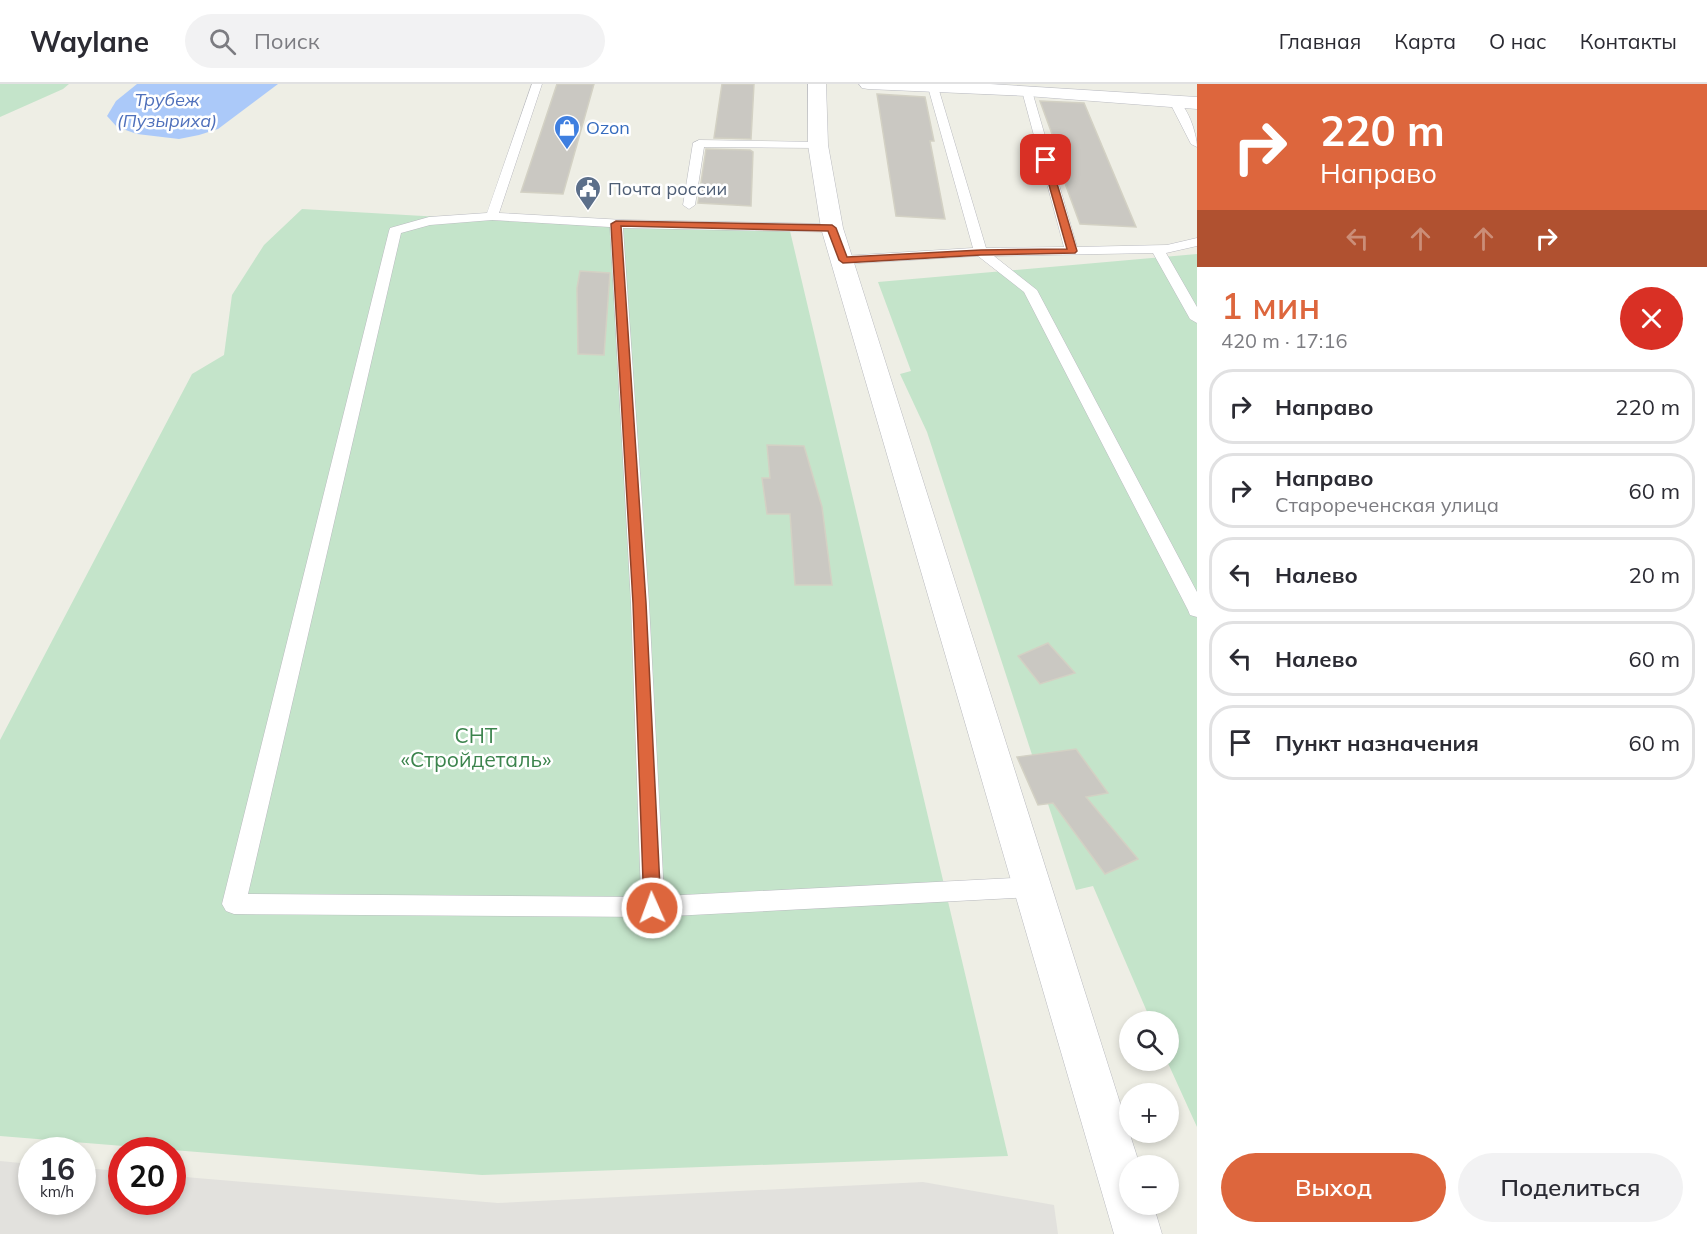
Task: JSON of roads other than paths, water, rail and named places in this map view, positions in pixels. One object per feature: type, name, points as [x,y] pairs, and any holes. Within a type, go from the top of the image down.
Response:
[{"type":"street","points":[[818,84],[818,145],[838,244],[1138,1234]]},
{"type":"street","points":[[868,84],[1027,91],[1197,104]]},
{"type":"lane","points":[[492,216],[537,84]]},
{"type":"lane","points":[[933,87],[981,252],[1030,290],[1197,610]]},
{"type":"lane","points":[[1027,91],[1072,251]]},
{"type":"lane","points":[[1174,101],[1197,144]]},
{"type":"lane","points":[[689,205],[699,143],[818,145]]},
{"type":"lane","points":[[1033,887],[652,908],[234,904],[395,231],[429,221],[492,216],[616,224],[838,244],[981,252],[1158,249],[1197,242]]},
{"type":"lane","points":[[616,224],[639,603],[652,908]]},
{"type":"lane","points":[[1158,249],[1197,319]]},
{"type":"water","name":"Трубеж (Пузыриха)","points":[[137,84],[278,84],[218,129],[179,139],[137,134],[117,127],[107,116],[116,101]]},
{"type":"place","name":"Ozon","points":[[567,151]]},
{"type":"place","name":"Почта россии","points":[[588,212]]},
{"type":"park label","name":"СНТ «Стройдеталь»","points":[[476,748]]}]
